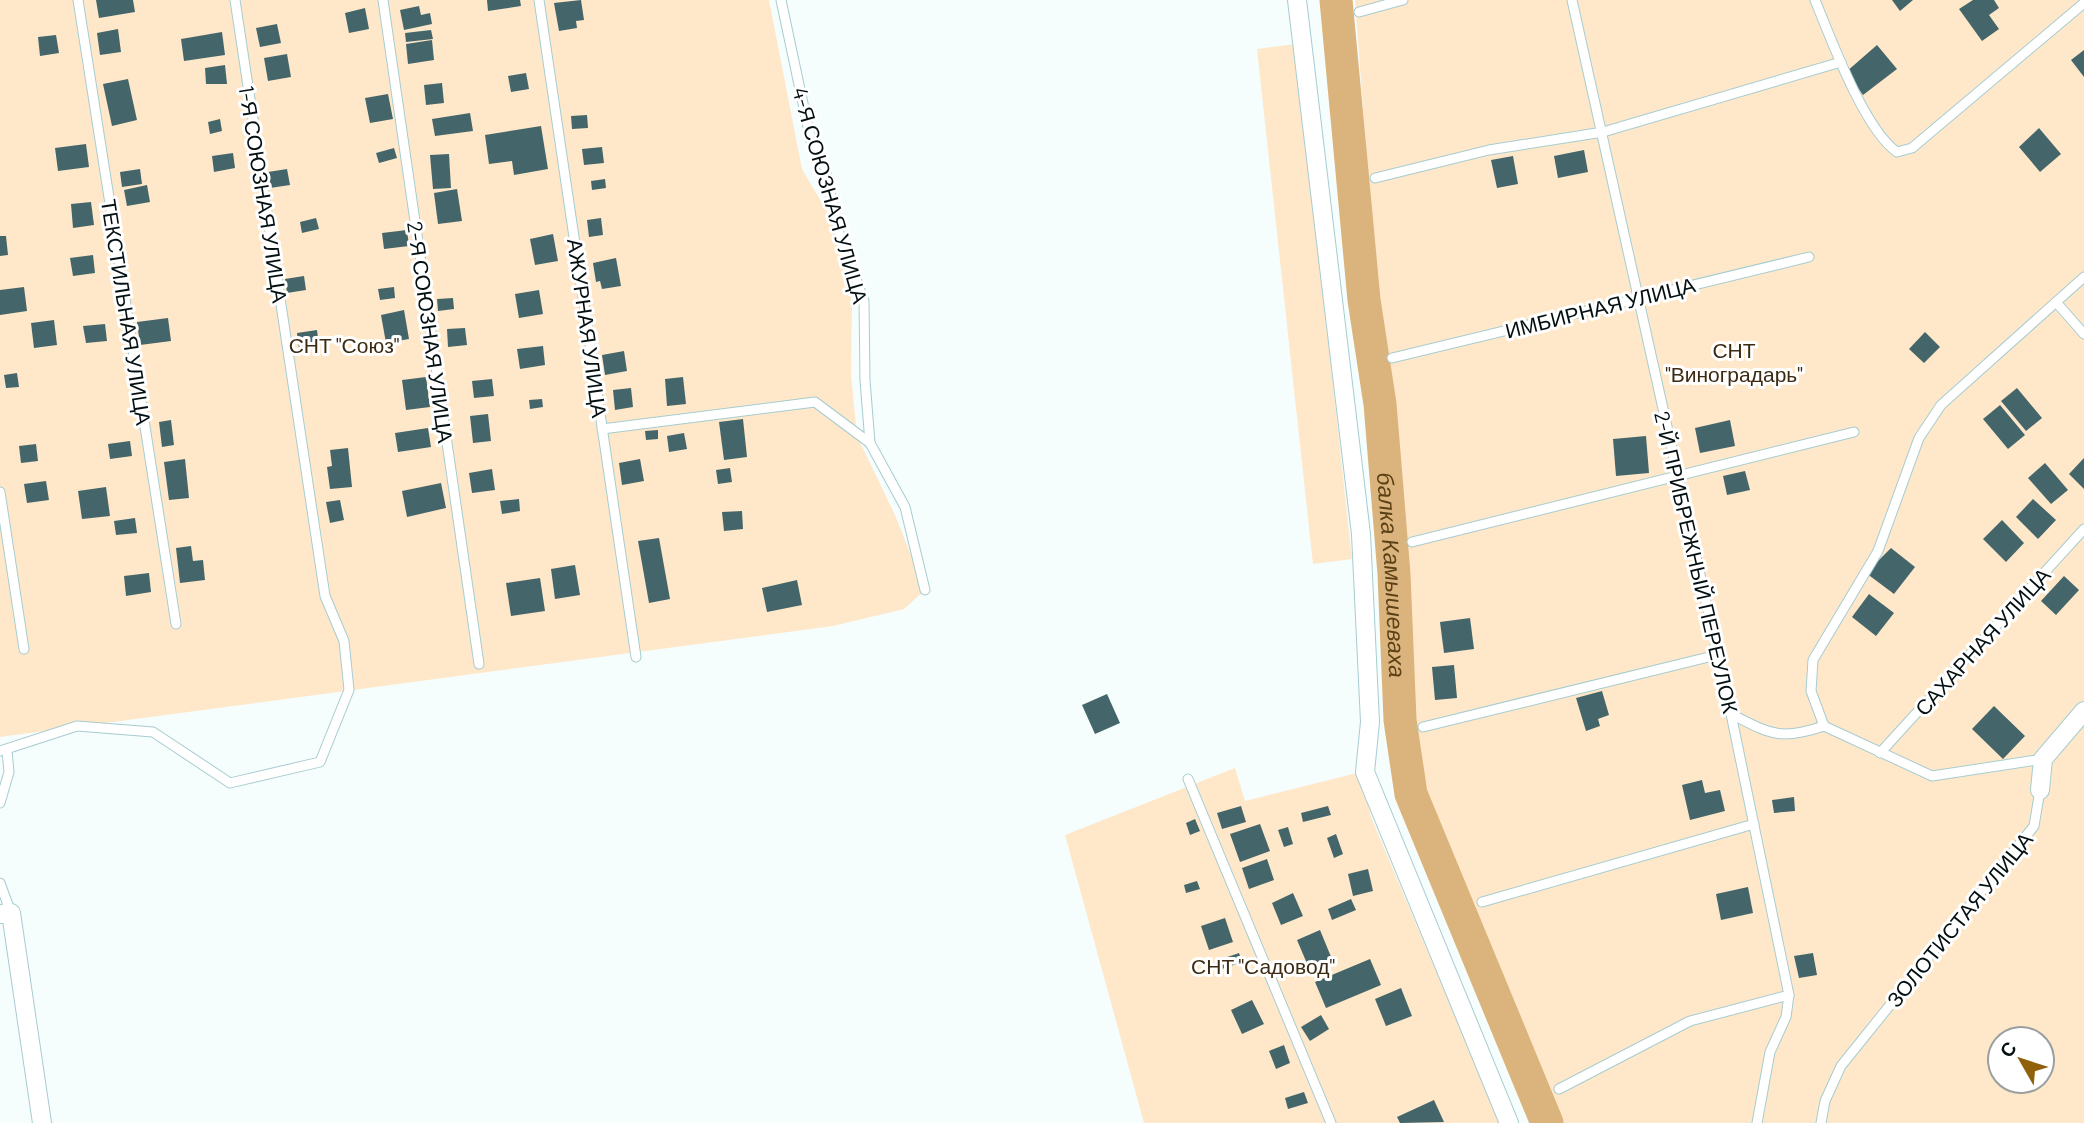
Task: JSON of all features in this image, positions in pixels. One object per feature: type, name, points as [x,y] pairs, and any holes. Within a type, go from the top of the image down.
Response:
[{"type":"street","points":[[1297,0],[1361,534],[1370,722],[1366,772],[1509,1123]]},
{"type":"street","points":[[2043,759],[2084,711]]},
{"type":"street","name":"ЗОЛОТИСТАЯ УЛИЦА","points":[[2040,790],[2043,759]]},
{"type":"street","points":[[6,914],[42,1123]]},
{"type":"lane","name":"ТЕКСТИЛЬНАЯ УЛИЦА","points":[[78,0],[176,624]]},
{"type":"lane","name":"1-Я СОЮЗНАЯ УЛИЦА","points":[[3,751],[77,726],[153,732],[230,783],[320,762],[349,691],[344,641],[325,596],[235,0]]},
{"type":"lane","name":"2-Я СОЮЗНАЯ УЛИЦА","points":[[383,0],[479,664]]},
{"type":"lane","name":"АЖУРНАЯ УЛИЦА","points":[[539,0],[636,657]]},
{"type":"lane","name":"4-Я СОЮЗНАЯ УЛИЦА","points":[[781,0],[811,141],[825,168],[839,233],[864,301],[865,380],[870,443],[905,507],[925,590]]},
{"type":"lane","points":[[1359,12],[1403,0]]},
{"type":"lane","name":"2-Й ПРИБРЕЖНЫЙ ПЕРЕУЛОК","points":[[1572,0],[1731,714],[1789,995],[1786,1017],[1770,1052],[1757,1123]]},
{"type":"lane","points":[[1816,1],[1841,62],[1884,143],[1897,152],[1912,148],[2084,3]]},
{"type":"lane","points":[[1375,178],[1489,150],[1603,132],[1841,62]]},
{"type":"lane","name":"ИМБИРНАЯ УЛИЦА","points":[[1392,358],[1809,257]]},
{"type":"lane","points":[[2043,759],[1932,776],[1824,726],[1811,691],[1813,660],[1878,551],[1919,439],[1941,405],[2084,277]]},
{"type":"lane","points":[[2056,302],[2084,334]]},
{"type":"lane","points":[[602,429],[815,402],[870,443]]},
{"type":"lane","points":[[1412,542],[1854,432]]},
{"type":"lane","points":[[0,492],[24,649]]},
{"type":"lane","name":"САХАРНАЯ УЛИЦА","points":[[1880,753],[2084,529]]},
{"type":"lane","points":[[1423,727],[1717,655]]},
{"type":"lane","points":[[1731,714],[1771,735],[1801,734],[1824,726]]},
{"type":"lane","points":[[0,803],[9,772],[3,751]]},
{"type":"lane","points":[[1188,779],[1331,1123]]},
{"type":"lane","name":"ЗОЛОТИСТАЯ УЛИЦА","points":[[1821,1123],[1825,1101],[1841,1066],[2034,826],[2040,790]]},
{"type":"lane","points":[[1482,902],[1754,824]]},
{"type":"lane","points":[[0,883],[6,914]]},
{"type":"lane","points":[[1559,1089],[1690,1021],[1789,995]]},
{"type":"green space","name":"СНТ \"Союз\"","points":[[0,0],[769,0],[802,169],[835,225],[852,302],[851,375],[857,436],[895,515],[925,590],[904,609],[833,626],[0,737]]},
{"type":"green space","name":"СНТ \"Виноградарь\"","points":[[1355,0],[2084,0],[2084,1123],[1546,1123],[1423,792],[1408,717]]},
{"type":"green space","points":[[1296,44],[1352,559],[1313,564],[1257,49]]},
{"type":"green space","name":"СНТ \"Садовод\"","points":[[1235,768],[1245,801],[1361,772],[1371,817],[1500,1123],[1144,1123],[1065,835]]},
{"type":"building","points":[[96,0],[133,0],[135,12],[99,18]]},
{"type":"building","points":[[487,0],[520,0],[521,6],[488,11]]},
{"type":"building","points":[[581,0],[584,20],[576,21],[577,28],[559,31],[554,3]]},
{"type":"building","points":[[1892,0],[1913,0],[1900,11]]},
{"type":"building","points":[[1973,0],[1994,0],[1999,8],[1989,15],[1999,29],[1982,41],[1959,9]]},
{"type":"building","points":[[419,6],[421,15],[430,13],[432,24],[404,30],[400,10]]},
{"type":"building","points":[[365,8],[369,29],[349,33],[345,13]]},
{"type":"building","points":[[277,24],[281,43],[260,47],[256,28]]},
{"type":"building","points":[[118,29],[121,52],[100,55],[97,33]]},
{"type":"building","points":[[431,30],[433,39],[406,42],[405,33]]},
{"type":"building","points":[[222,32],[225,55],[184,61],[181,39]]},
{"type":"building","points":[[56,35],[59,53],[40,56],[38,37]]},
{"type":"building","points":[[432,40],[434,60],[408,64],[406,44]]},
{"type":"building","points":[[1877,45],[1897,69],[1863,95],[1846,72]]},
{"type":"building","points":[[2084,50],[2084,77],[2071,60]]},
{"type":"building","points":[[287,54],[291,77],[268,81],[264,58]]},
{"type":"building","points":[[225,65],[227,84],[206,84],[205,68]]},
{"type":"building","points":[[526,73],[529,89],[511,92],[508,76]]},
{"type":"building","points":[[128,79],[137,120],[112,126],[103,84]]},
{"type":"building","points":[[442,83],[444,103],[426,105],[424,85]]},
{"type":"building","points":[[388,94],[393,119],[370,123],[365,98]]},
{"type":"building","points":[[470,113],[473,131],[435,136],[432,119]]},
{"type":"building","points":[[587,115],[588,128],[572,129],[571,116]]},
{"type":"building","points":[[220,119],[222,131],[210,134],[208,122]]},
{"type":"building","points":[[541,126],[548,169],[514,175],[512,161],[489,164],[485,135]]},
{"type":"building","points":[[2039,128],[2061,154],[2040,172],[2019,147]]},
{"type":"building","points":[[86,144],[89,167],[58,171],[55,148]]},
{"type":"building","points":[[602,147],[604,163],[584,165],[582,149]]},
{"type":"building","points":[[394,148],[397,158],[379,163],[376,153]]},
{"type":"building","points":[[1584,150],[1588,172],[1558,178],[1554,156]]},
{"type":"building","points":[[233,153],[235,168],[214,172],[212,156]]},
{"type":"building","points":[[449,154],[451,188],[433,189],[430,155]]},
{"type":"building","points":[[1513,156],[1518,184],[1497,188],[1491,160]]},
{"type":"building","points":[[140,169],[142,184],[122,187],[120,172]]},
{"type":"building","points":[[287,169],[290,185],[270,188],[268,172]]},
{"type":"building","points":[[605,179],[606,188],[592,190],[591,181]]},
{"type":"building","points":[[147,185],[150,202],[127,206],[124,190]]},
{"type":"building","points":[[457,189],[462,221],[438,224],[434,193]]},
{"type":"building","points":[[91,202],[94,225],[73,228],[71,204]]},
{"type":"building","points":[[316,218],[319,229],[302,233],[300,222]]},
{"type":"building","points":[[601,218],[603,235],[589,237],[587,220]]},
{"type":"building","points":[[407,230],[409,246],[384,249],[382,233]]},
{"type":"building","points":[[553,234],[558,261],[535,265],[530,239]]},
{"type":"building","points":[[0,236],[6,236],[8,255],[0,256]]},
{"type":"building","points":[[93,255],[95,273],[73,276],[70,258]]},
{"type":"building","points":[[616,258],[621,286],[602,289],[600,281],[596,282],[593,263]]},
{"type":"building","points":[[304,276],[306,290],[287,293],[285,279]]},
{"type":"building","points":[[24,287],[27,311],[0,315],[0,290]]},
{"type":"building","points":[[394,287],[395,298],[380,300],[378,289]]},
{"type":"building","points":[[539,290],[543,314],[519,318],[515,294]]},
{"type":"building","points":[[453,298],[454,309],[438,311],[437,299]]},
{"type":"building","points":[[404,310],[409,339],[386,343],[381,315]]},
{"type":"building","points":[[168,318],[171,341],[140,345],[137,322]]},
{"type":"building","points":[[54,320],[57,345],[34,348],[31,323]]},
{"type":"building","points":[[105,324],[107,341],[86,343],[83,326]]},
{"type":"building","points":[[465,328],[467,345],[448,347],[447,329]]},
{"type":"building","points":[[317,330],[319,347],[299,349],[297,333]]},
{"type":"building","points":[[1925,332],[1940,347],[1924,363],[1909,349]]},
{"type":"building","points":[[543,346],[545,365],[520,369],[517,349]]},
{"type":"building","points":[[624,351],[627,371],[605,375],[602,355]]},
{"type":"building","points":[[17,373],[19,387],[6,388],[4,375]]},
{"type":"building","points":[[426,377],[430,407],[406,410],[402,380]]},
{"type":"building","points":[[683,377],[686,404],[667,406],[665,379]]},
{"type":"building","points":[[492,379],[494,396],[474,398],[472,381]]},
{"type":"building","points":[[631,388],[633,407],[615,410],[613,390]]},
{"type":"building","points":[[2017,388],[2042,418],[2026,431],[2001,401]]},
{"type":"building","points":[[542,399],[543,407],[530,409],[529,400]]},
{"type":"building","points":[[2000,405],[2025,435],[2008,449],[1983,419]]},
{"type":"building","points":[[488,414],[491,441],[473,443],[470,416]]},
{"type":"building","points":[[743,419],[747,457],[724,460],[719,422]]},
{"type":"building","points":[[171,420],[174,445],[162,447],[159,422]]},
{"type":"building","points":[[1730,420],[1735,446],[1700,453],[1695,428]]},
{"type":"building","points":[[428,428],[431,447],[398,452],[395,433]]},
{"type":"building","points":[[658,430],[658,439],[646,440],[645,431]]},
{"type":"building","points":[[684,433],[687,449],[669,452],[667,436]]},
{"type":"building","points":[[1646,436],[1649,473],[1616,476],[1613,439]]},
{"type":"building","points":[[130,441],[132,456],[110,459],[108,444]]},
{"type":"building","points":[[36,444],[38,461],[21,463],[19,446]]},
{"type":"building","points":[[348,448],[352,487],[330,489],[327,467],[332,466],[330,450]]},
{"type":"building","points":[[2084,458],[2084,489],[2069,474]]},
{"type":"building","points":[[185,459],[189,498],[169,500],[164,462]]},
{"type":"building","points":[[640,459],[644,481],[622,485],[619,463]]},
{"type":"building","points":[[2045,463],[2068,490],[2051,504],[2028,478]]},
{"type":"building","points":[[730,468],[732,482],[718,484],[716,470]]},
{"type":"building","points":[[492,469],[495,490],[472,493],[469,473]]},
{"type":"building","points":[[1745,471],[1750,490],[1727,495],[1723,476]]},
{"type":"building","points":[[46,481],[49,500],[27,503],[24,484]]},
{"type":"building","points":[[441,483],[446,508],[407,517],[402,491]]},
{"type":"building","points":[[106,487],[110,516],[82,519],[78,491]]},
{"type":"building","points":[[519,499],[520,511],[502,514],[500,501]]},
{"type":"building","points":[[2033,499],[2056,520],[2038,539],[2016,517]]},
{"type":"building","points":[[340,500],[344,520],[330,523],[326,502]]},
{"type":"building","points":[[742,511],[743,529],[724,531],[722,512]]},
{"type":"building","points":[[135,518],[137,533],[116,535],[114,521]]},
{"type":"building","points":[[2002,520],[2024,543],[2006,562],[1983,539]]},
{"type":"building","points":[[659,538],[670,599],[649,603],[638,541]]},
{"type":"building","points":[[191,546],[193,561],[203,560],[205,580],[180,583],[176,548]]},
{"type":"building","points":[[1891,548],[1915,567],[1894,594],[1866,573]]},
{"type":"building","points":[[575,565],[580,595],[555,599],[551,569]]},
{"type":"building","points":[[149,573],[151,592],[126,596],[124,576]]},
{"type":"building","points":[[2064,576],[2079,590],[2056,615],[2041,601]]},
{"type":"building","points":[[540,578],[545,611],[511,616],[506,583]]},
{"type":"building","points":[[797,580],[802,605],[767,612],[762,588]]},
{"type":"building","points":[[1869,594],[1894,613],[1876,636],[1852,617]]},
{"type":"building","points":[[1470,618],[1474,649],[1444,653],[1440,622]]},
{"type":"building","points":[[1454,665],[1457,698],[1435,700],[1432,667]]},
{"type":"building","points":[[1602,691],[1609,715],[1598,719],[1600,726],[1586,731],[1576,698]]},
{"type":"building","points":[[1107,694],[1120,723],[1095,734],[1082,705]]},
{"type":"building","points":[[1994,706],[2025,736],[2003,759],[1972,729]]},
{"type":"building","points":[[1702,780],[1705,793],[1720,790],[1725,811],[1690,820],[1682,785]]},
{"type":"building","points":[[1794,797],[1795,811],[1774,813],[1772,800]]},
{"type":"building","points":[[1241,806],[1246,822],[1222,829],[1217,813]]},
{"type":"building","points":[[1328,806],[1331,815],[1303,822],[1301,813]]},
{"type":"building","points":[[1195,819],[1200,831],[1190,835],[1186,823]]},
{"type":"building","points":[[1260,824],[1270,851],[1240,862],[1230,834]]},
{"type":"building","points":[[1288,827],[1293,844],[1284,847],[1278,830]]},
{"type":"building","points":[[1336,834],[1343,854],[1334,858],[1327,838]]},
{"type":"building","points":[[1267,859],[1274,880],[1249,889],[1242,868]]},
{"type":"building","points":[[1368,869],[1373,891],[1353,896],[1348,874]]},
{"type":"building","points":[[1197,881],[1200,889],[1186,893],[1184,885]]},
{"type":"building","points":[[1748,887],[1753,913],[1721,920],[1716,894]]},
{"type":"building","points":[[1293,893],[1303,916],[1281,925],[1272,903]]},
{"type":"building","points":[[1351,899],[1356,910],[1332,920],[1328,909]]},
{"type":"building","points":[[1225,918],[1233,942],[1209,950],[1201,926]]},
{"type":"building","points":[[1320,930],[1334,964],[1311,973],[1297,940]]},
{"type":"building","points":[[1239,953],[1242,962],[1219,970],[1216,961]]},
{"type":"building","points":[[1813,953],[1817,975],[1799,978],[1794,956]]},
{"type":"building","points":[[1370,959],[1381,985],[1326,1008],[1315,982]]},
{"type":"building","points":[[1401,988],[1412,1016],[1386,1026],[1375,999]]},
{"type":"building","points":[[1252,1000],[1264,1024],[1242,1034],[1231,1010]]},
{"type":"building","points":[[1321,1015],[1329,1029],[1310,1041],[1301,1027]]},
{"type":"building","points":[[1284,1045],[1290,1063],[1276,1069],[1269,1051]]},
{"type":"building","points":[[1304,1092],[1308,1103],[1288,1109],[1285,1098]]},
{"type":"building","points":[[1434,1100],[1444,1122],[1400,1123],[1397,1117]]},
{"type":"waterway","name":"балка Камышеваха","points":[[1336,0],[1364,300],[1380,404],[1394,574],[1400,720],[1411,794],[1547,1123]]}]
